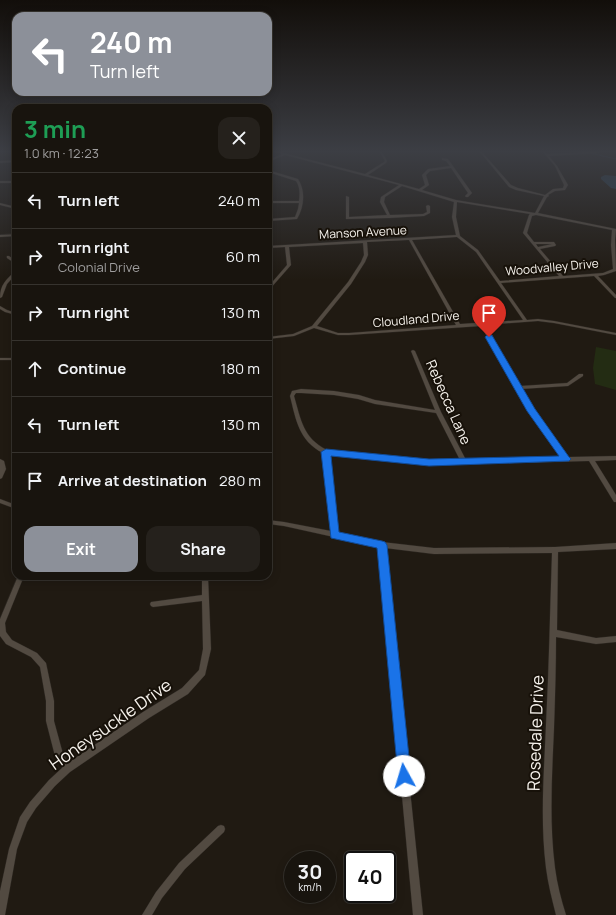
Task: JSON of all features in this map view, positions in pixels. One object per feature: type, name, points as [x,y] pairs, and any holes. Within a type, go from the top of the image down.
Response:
[{"type":"street","points":[[272,220],[296,218],[300,202],[300,195]]},
{"type":"street","points":[[387,195],[383,197],[382,202],[390,217]]},
{"type":"street","points":[[435,195],[456,201],[536,214],[615,230]]},
{"type":"street","points":[[541,195],[547,196],[536,214],[531,215],[525,233],[562,277]]},
{"type":"street","points":[[347,197],[347,218],[424,215],[429,212],[428,206]]},
{"type":"street","points":[[456,201],[454,217],[458,236],[477,250],[526,321]]},
{"type":"street","points":[[272,202],[300,202]]},
{"type":"street","points":[[0,204],[12,207]]},
{"type":"street","name":"Woodvalley Drive","points":[[498,282],[608,273],[615,270],[612,237],[615,230]]},
{"type":"street","points":[[0,236],[12,235]]},
{"type":"street","name":"Manson Avenue","points":[[272,247],[458,236]]},
{"type":"street","points":[[410,239],[459,326]]},
{"type":"street","points":[[272,338],[294,335],[314,327],[350,283],[363,262],[366,255],[365,241]]},
{"type":"street","points":[[533,243],[548,242],[553,243],[554,245],[537,248]]},
{"type":"street","points":[[272,284],[289,265],[287,246]]},
{"type":"street","points":[[8,257],[12,260]]},
{"type":"street","points":[[594,274],[616,297]]},
{"type":"street","points":[[0,297],[5,284],[12,276]]},
{"type":"street","points":[[0,307],[12,313]]},
{"type":"street","name":"Cloudland Drive","points":[[314,327],[338,334],[349,334],[526,321],[554,322],[616,334]]},
{"type":"street","points":[[482,324],[531,411],[566,459]]},
{"type":"street","name":"Rebecca Lane","points":[[413,351],[438,412],[464,462]]},
{"type":"street","points":[[0,359],[12,359]]},
{"type":"street","points":[[518,388],[568,384],[581,375]]},
{"type":"street","points":[[438,412],[375,402],[359,396],[334,392],[301,391],[294,392],[292,396],[305,436],[314,446],[326,452],[358,454],[414,462],[616,458]]},
{"type":"street","points":[[326,452],[334,535]]},
{"type":"street","points":[[591,459],[616,500]]},
{"type":"street","points":[[0,461],[4,469],[0,477]]},
{"type":"street","points":[[0,501],[12,505]]},
{"type":"street","points":[[272,522],[382,545],[434,551],[554,550],[616,546]]},
{"type":"street","points":[[382,545],[418,915]]},
{"type":"street","name":"Rosedale Drive","points":[[554,550],[554,633],[547,841],[551,871],[561,915]]},
{"type":"street","points":[[19,580],[2,623],[2,633],[9,642],[34,655],[43,665],[48,682],[50,721],[60,756],[67,769]]},
{"type":"street","name":"Honeysuckle Drive","points":[[0,915],[13,849],[23,820],[52,783],[67,769],[146,715],[185,691],[199,676],[204,667],[207,655],[205,580]]},
{"type":"street","points":[[153,604],[206,598]]},
{"type":"street","points":[[554,633],[596,641],[616,639]]},
{"type":"street","points":[[147,915],[159,895],[182,866],[221,829]]},
{"type":"green space","points":[[596,347],[616,351],[616,390],[595,384],[593,368]]},
{"type":"route","points":[[404,776],[382,545],[334,535],[326,452],[358,454],[429,463],[566,459],[531,411],[489,337]]}]
